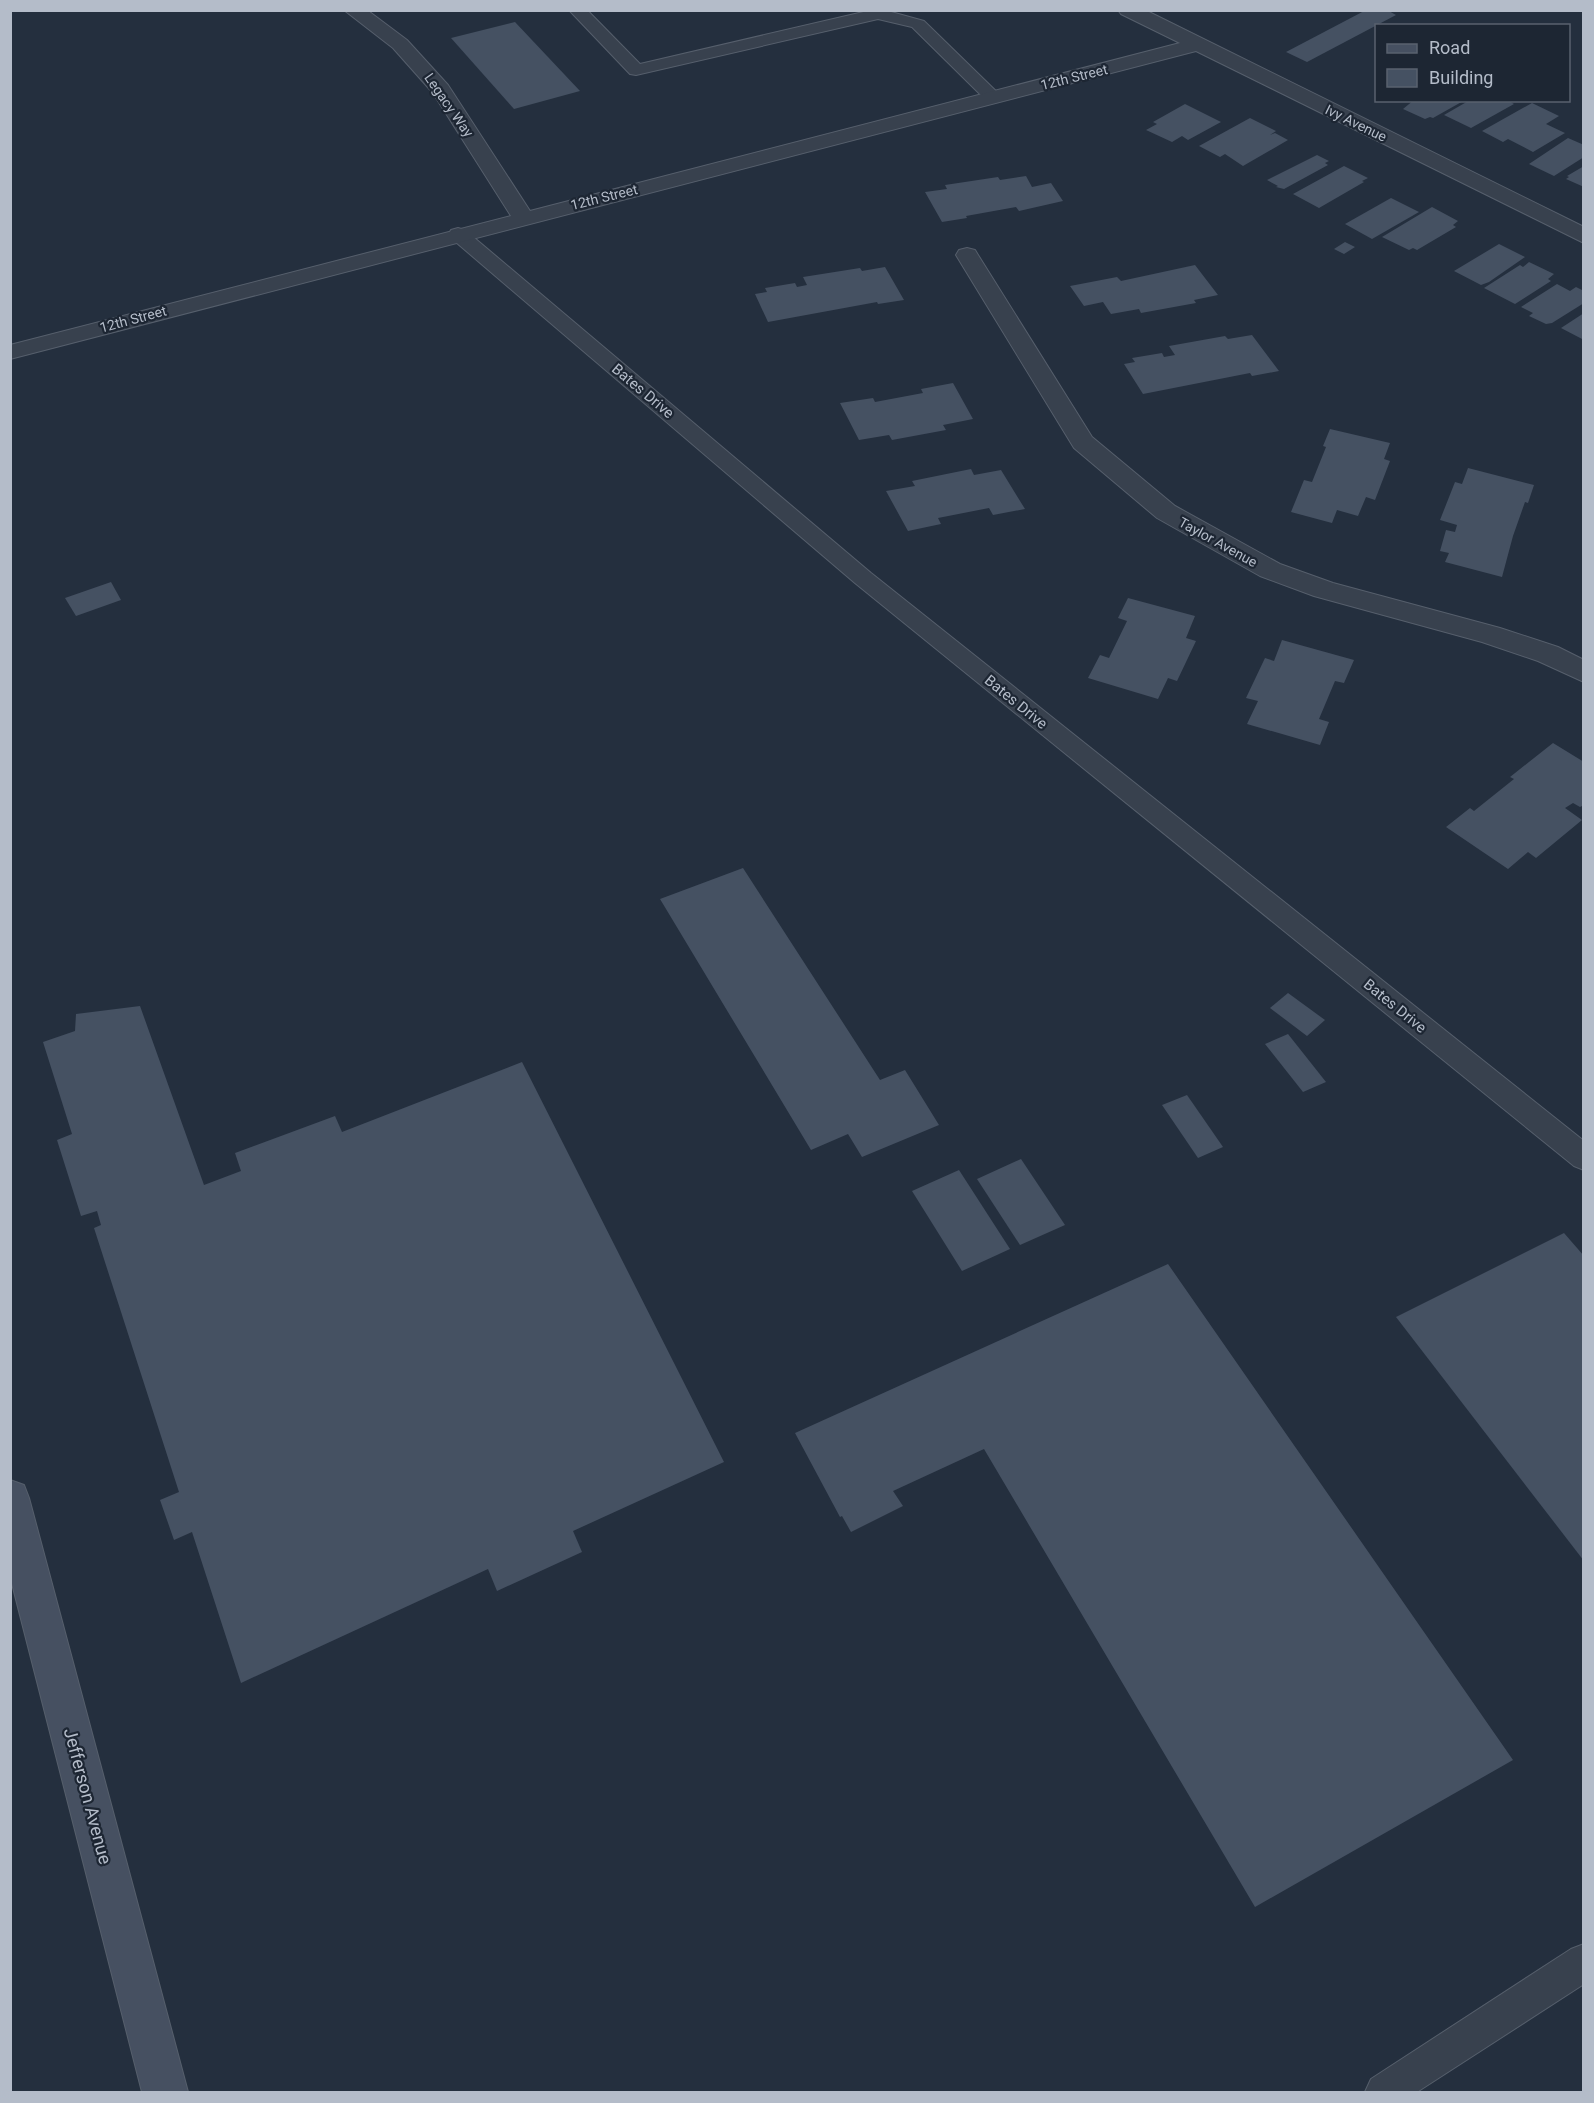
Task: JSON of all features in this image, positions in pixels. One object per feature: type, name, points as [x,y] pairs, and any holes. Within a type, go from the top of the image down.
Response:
[{"type":"street","name":"Legacy Way","points":[[354,10],[400,44],[441,89],[524,218]]},
{"type":"street","name":"Ivy Avenue","points":[[1128,10],[1584,236]]},
{"type":"street","name":"12th Street","points":[[10,352],[458,234],[1197,45]]},
{"type":"street","name":"Taylor Avenue","points":[[967,255],[1083,442],[1166,513],[1197,532],[1281,574],[1324,590],[1490,635],[1548,654],[1584,672]]},
{"type":"street","name":"Jefferson Avenue","points":[[10,1498],[165,2092]]},
{"type":"lane","points":[[577,10],[636,70],[878,14],[918,24],[993,97]]},
{"type":"lane","name":"Bates Drive","points":[[458,234],[863,578],[1584,1158]]},
{"type":"lane","points":[[1384,2092],[1584,1962]]},
{"type":"building","points":[[1366,10],[1387,10],[1396,15],[1375,24],[1375,26],[1307,62],[1286,52]]},
{"type":"building","points":[[515,22],[580,91],[514,109],[451,38]]},
{"type":"building","points":[[1412,102],[1461,102],[1433,118],[1425,119],[1403,109]]},
{"type":"building","points":[[1467,102],[1510,102],[1514,104],[1471,128],[1444,115]]},
{"type":"building","points":[[1532,103],[1559,116],[1546,124],[1565,133],[1533,152],[1508,139],[1503,142],[1482,131]]},
{"type":"building","points":[[1185,104],[1221,122],[1188,140],[1182,136],[1172,142],[1146,130],[1157,124],[1153,122]]},
{"type":"building","points":[[1250,118],[1276,131],[1270,135],[1275,133],[1288,140],[1243,166],[1225,154],[1220,157],[1199,146]]},
{"type":"building","points":[[1568,138],[1584,145],[1584,157],[1554,176],[1529,164]]},
{"type":"building","points":[[1317,155],[1329,161],[1325,163],[1328,165],[1284,189],[1276,187],[1278,186],[1267,180]]},
{"type":"building","points":[[1344,166],[1368,178],[1319,208],[1293,194]]},
{"type":"building","points":[[1584,166],[1584,187],[1566,179],[1569,177],[1567,176]]},
{"type":"building","points":[[1026,176],[1032,187],[1051,183],[1063,201],[1019,211],[1016,207],[942,222],[925,192],[947,189],[945,185],[998,177],[1000,180]]},
{"type":"building","points":[[1391,198],[1419,212],[1372,239],[1345,224]]},
{"type":"building","points":[[1432,207],[1458,221],[1453,225],[1456,227],[1417,250],[1413,248],[1409,250],[1382,237]]},
{"type":"building","points":[[1345,242],[1355,247],[1344,254],[1334,249]]},
{"type":"building","points":[[1499,244],[1525,257],[1481,285],[1454,271]]},
{"type":"building","points":[[1529,262],[1554,274],[1548,279],[1551,281],[1515,304],[1484,288],[1520,265],[1523,267]]},
{"type":"building","points":[[1195,265],[1218,295],[1194,300],[1196,303],[1141,313],[1139,309],[1111,314],[1103,302],[1084,306],[1070,286],[1117,277],[1121,281]]},
{"type":"building","points":[[885,267],[904,300],[878,304],[877,302],[768,322],[755,294],[767,292],[765,288],[795,283],[797,287],[807,285],[803,277],[860,268],[862,271]]},
{"type":"building","points":[[1557,284],[1570,291],[1576,287],[1584,291],[1584,303],[1552,323],[1546,324],[1529,316],[1533,313],[1521,307]]},
{"type":"building","points":[[1584,313],[1584,340],[1561,328]]},
{"type":"building","points":[[1252,335],[1279,371],[1252,376],[1250,373],[1143,394],[1124,364],[1135,362],[1132,358],[1162,353],[1164,357],[1175,355],[1169,346],[1225,336],[1228,339]]},
{"type":"building","points":[[953,383],[973,419],[943,425],[946,430],[892,440],[889,435],[859,440],[840,403],[873,398],[875,402],[923,393],[921,389]]},
{"type":"building","points":[[1330,429],[1390,443],[1384,459],[1390,461],[1375,500],[1366,497],[1358,516],[1337,510],[1332,523],[1291,512],[1304,480],[1312,482],[1326,447],[1323,446]]},
{"type":"building","points":[[1468,468],[1534,485],[1528,503],[1525,502],[1513,536],[1502,577],[1445,562],[1449,553],[1440,551],[1446,530],[1455,532],[1457,525],[1440,520],[1455,482],[1462,484]]},
{"type":"building","points":[[971,469],[974,475],[1001,470],[1025,509],[993,515],[989,508],[938,518],[941,524],[908,531],[886,491],[915,486],[912,481]]},
{"type":"building","points":[[111,582],[121,600],[76,616],[65,598]]},
{"type":"building","points":[[1128,598],[1195,616],[1186,638],[1196,641],[1177,681],[1168,678],[1158,699],[1088,678],[1100,655],[1109,658],[1127,621],[1118,618]]},
{"type":"building","points":[[1282,640],[1354,660],[1344,683],[1335,681],[1319,719],[1329,722],[1320,745],[1247,724],[1258,701],[1246,698],[1265,658],[1274,661]]},
{"type":"building","points":[[1553,743],[1584,762],[1584,805],[1580,807],[1573,803],[1565,808],[1582,820],[1536,858],[1528,852],[1508,869],[1446,827],[1470,808],[1474,811],[1514,779],[1510,777]]},
{"type":"building","points":[[743,868],[880,1080],[905,1070],[939,1125],[862,1157],[848,1134],[811,1150],[660,899]]},
{"type":"building","points":[[1288,993],[1325,1020],[1307,1036],[1270,1008]]},
{"type":"building","points":[[140,1006],[204,1185],[241,1171],[235,1153],[335,1116],[342,1132],[522,1062],[724,1462],[573,1531],[582,1552],[497,1591],[488,1569],[241,1683],[192,1532],[174,1540],[160,1500],[179,1492],[94,1228],[101,1225],[97,1211],[81,1216],[57,1140],[72,1134],[43,1042],[75,1031],[76,1014]]},
{"type":"building","points":[[1288,1034],[1326,1082],[1303,1092],[1265,1044]]},
{"type":"building","points":[[1187,1095],[1223,1147],[1198,1158],[1162,1105]]},
{"type":"building","points":[[1021,1159],[1065,1225],[1020,1245],[977,1179]]},
{"type":"building","points":[[959,1170],[1010,1249],[962,1271],[912,1191]]},
{"type":"building","points":[[1564,1233],[1584,1256],[1584,1561],[1396,1317]]},
{"type":"building","points":[[1168,1264],[1513,1760],[1255,1907],[984,1449],[893,1491],[903,1506],[851,1532],[842,1516],[840,1517],[795,1433]]}]
